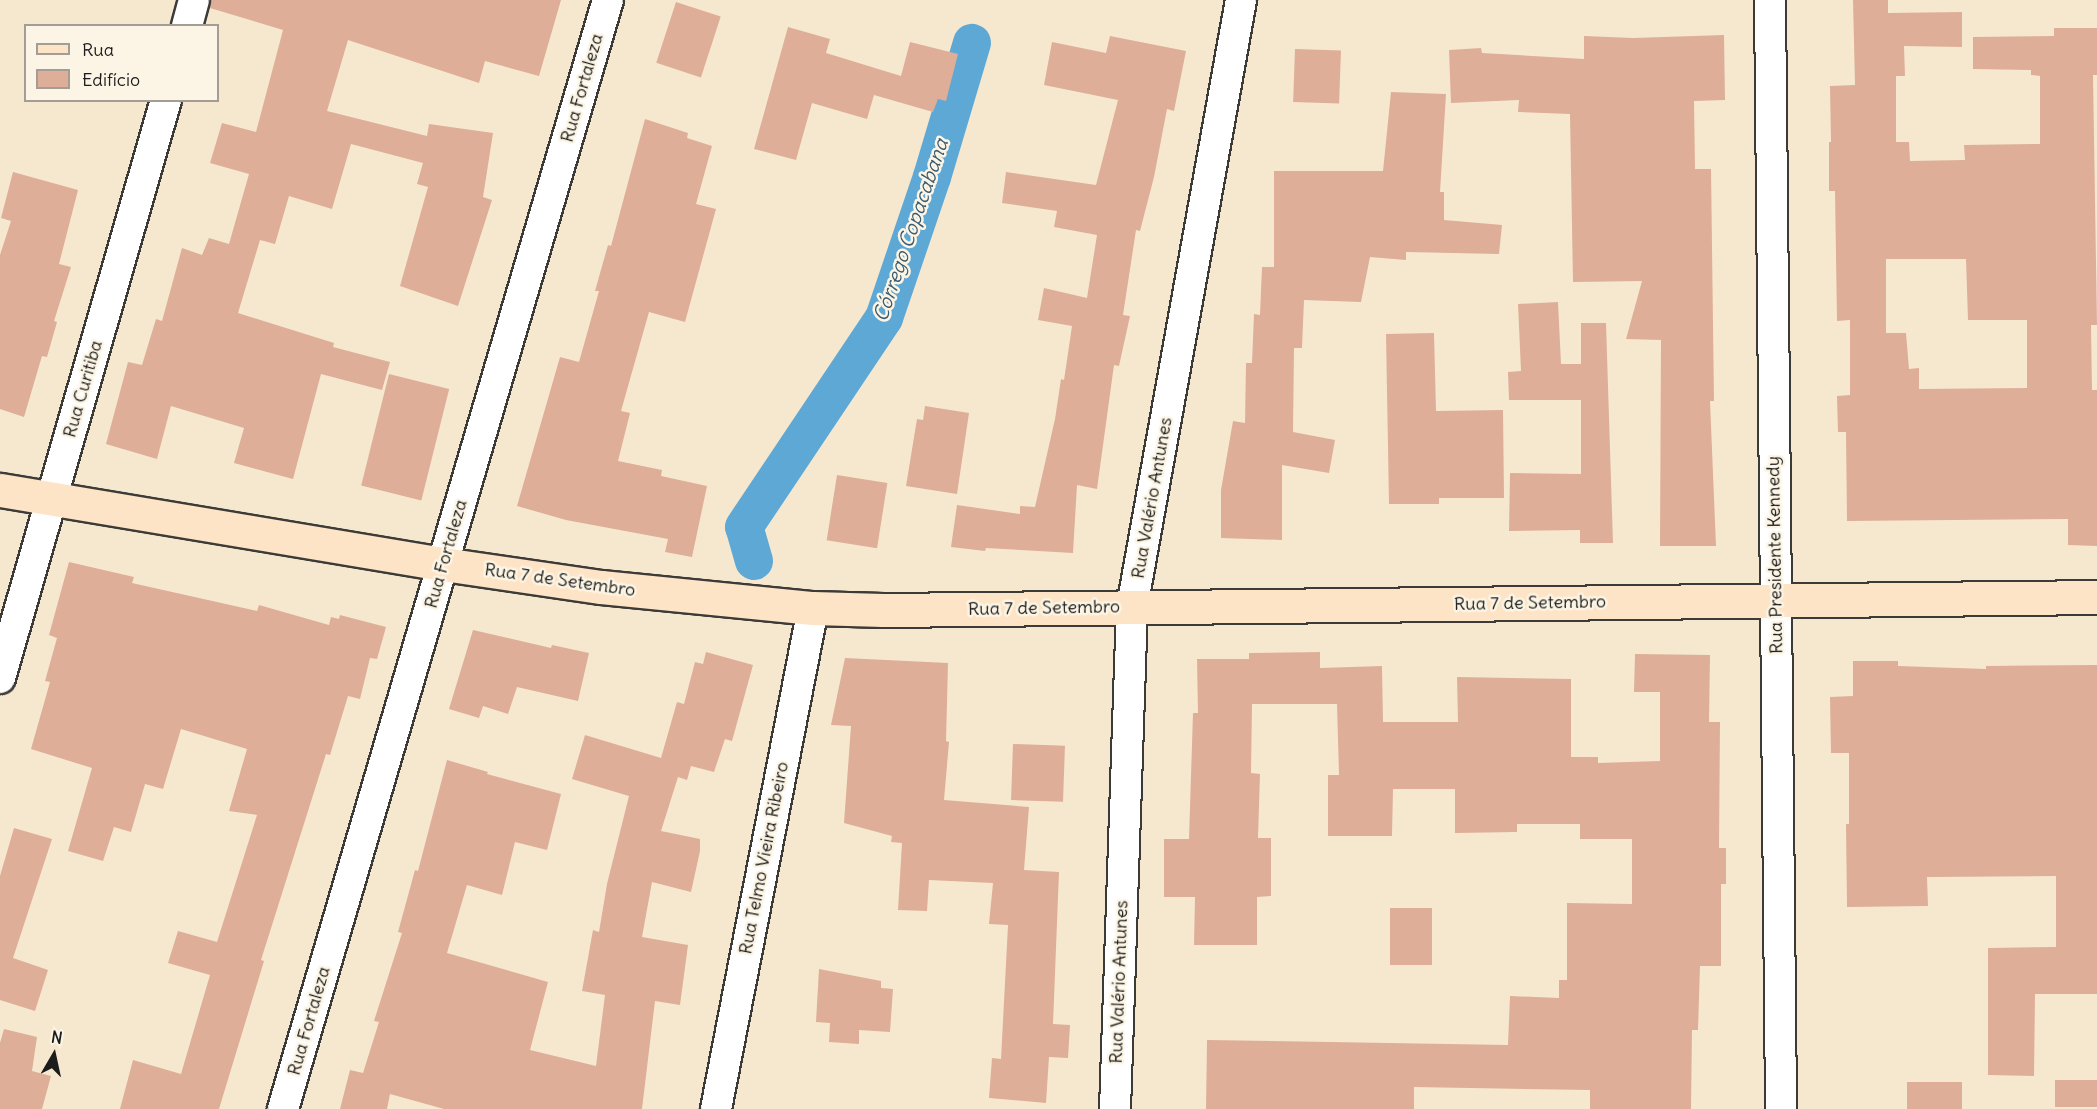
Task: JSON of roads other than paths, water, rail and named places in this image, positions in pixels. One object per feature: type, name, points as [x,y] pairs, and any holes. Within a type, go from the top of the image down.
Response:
[{"type":"street","points":[[188,24],[194,0]]},
{"type":"street","name":"Rua Fortaleza","points":[[283,1109],[608,0]]},
{"type":"street","name":"Rua Valério Antunes","points":[[1115,1109],[1132,607],[1241,0]]},
{"type":"street","name":"Rua Presidente Kennedy","points":[[1770,0],[1780,1109]]},
{"type":"street","name":"Rua Curitiba","points":[[0,678],[164,102]]},
{"type":"street","name":"Rua 7 de Setembro","points":[[0,490],[443,564],[601,587],[813,608],[2097,597]]},
{"type":"street","name":"Rua Telmo Vieira Ribeiro","points":[[716,1109],[813,608]]},
{"type":"waterway","name":"Córrego Copacabana","points":[[754,561],[744,527],[884,318],[932,177],[972,43]]}]
